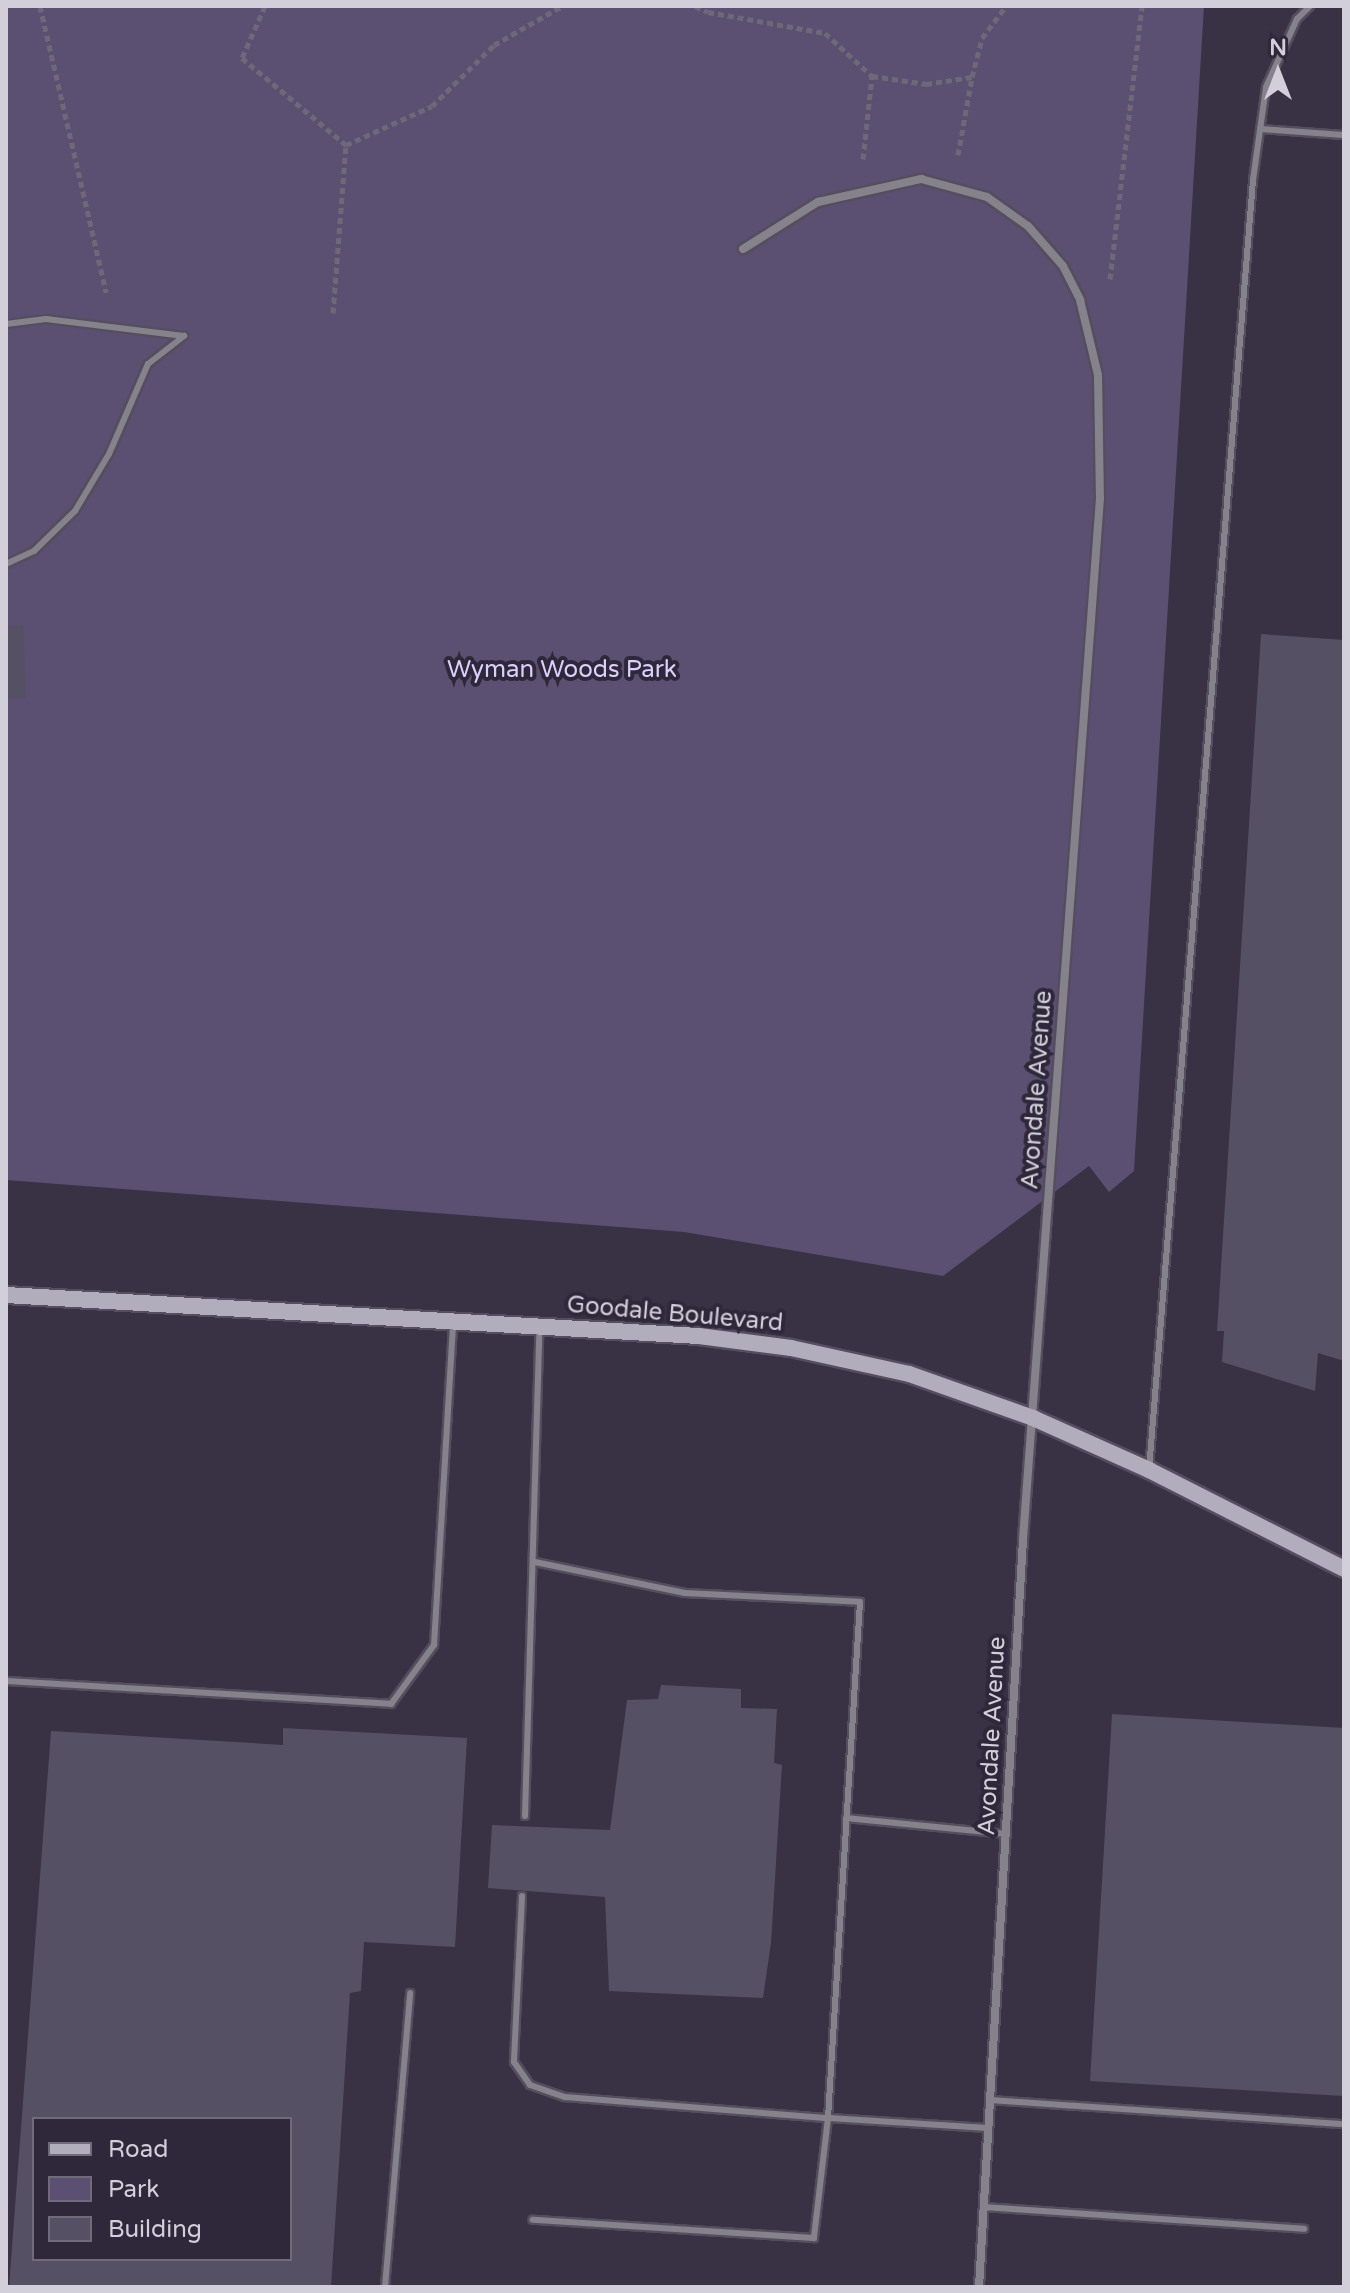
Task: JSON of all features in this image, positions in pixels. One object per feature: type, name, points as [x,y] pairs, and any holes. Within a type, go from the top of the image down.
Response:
[{"type":"main road","name":"Goodale Boulevard","points":[[6,1295],[699,1336],[791,1348],[909,1374],[1033,1418],[1149,1470],[1344,1569]]},
{"type":"street","name":"Avondale Avenue","points":[[743,249],[818,202],[921,179],[987,197],[1028,226],[1063,266],[1080,300],[1098,375],[1100,498],[1033,1418],[979,2287]]},
{"type":"lane","points":[[1149,1470],[1260,129],[1266,87],[1297,19],[1310,6]]},
{"type":"lane","points":[[1260,129],[1344,135]]},
{"type":"lane","points":[[6,324],[46,319],[184,336],[148,364],[109,454],[75,511],[34,551],[6,564]]},
{"type":"lane","points":[[6,1681],[391,1704],[434,1645],[453,1321]]},
{"type":"lane","points":[[525,1816],[535,1562],[533,1443],[539,1326]]},
{"type":"lane","points":[[533,2220],[814,2238],[828,2118],[860,1602],[685,1593],[535,1562]]},
{"type":"lane","points":[[846,1818],[1006,1834]]},
{"type":"lane","points":[[522,1896],[514,2062],[530,2085],[565,2097],[989,2128]]},
{"type":"lane","points":[[385,2287],[410,1993]]},
{"type":"lane","points":[[990,2100],[1344,2124]]},
{"type":"lane","points":[[983,2207],[1304,2229]]},
{"type":"path","points":[[40,6],[113,328]]},
{"type":"path","points":[[265,6],[242,58],[346,145]]},
{"type":"path","points":[[346,145],[432,106],[494,45],[562,6]]},
{"type":"path","points":[[695,6],[708,12],[825,33],[872,76],[926,84],[972,77]]},
{"type":"path","points":[[952,187],[982,38],[1006,6]]},
{"type":"path","points":[[1109,283],[1142,6]]},
{"type":"path","points":[[860,193],[872,76]]},
{"type":"path","points":[[333,313],[346,145]]},
{"type":"green space","name":"Wyman Woods Park","points":[[6,6],[1204,6],[1134,1171],[1109,1192],[1089,1166],[943,1276],[684,1232],[6,1180]]},
{"type":"building","points":[[23,625],[26,698],[6,699],[6,626]]},
{"type":"building","points":[[1261,634],[1344,640],[1344,1361],[1318,1353],[1315,1391],[1222,1362],[1224,1331],[1217,1331]]},
{"type":"building","points":[[661,1685],[741,1689],[741,1708],[777,1709],[774,1763],[782,1765],[771,1943],[763,1998],[609,1991],[605,1897],[488,1888],[492,1825],[610,1830],[627,1700],[658,1699]]},
{"type":"building","points":[[1112,1714],[1344,1728],[1344,2096],[1090,2081]]},
{"type":"building","points":[[283,1728],[467,1738],[455,1947],[364,1942],[361,1991],[350,1993],[331,2287],[9,2287],[51,1731],[283,1745]]}]
